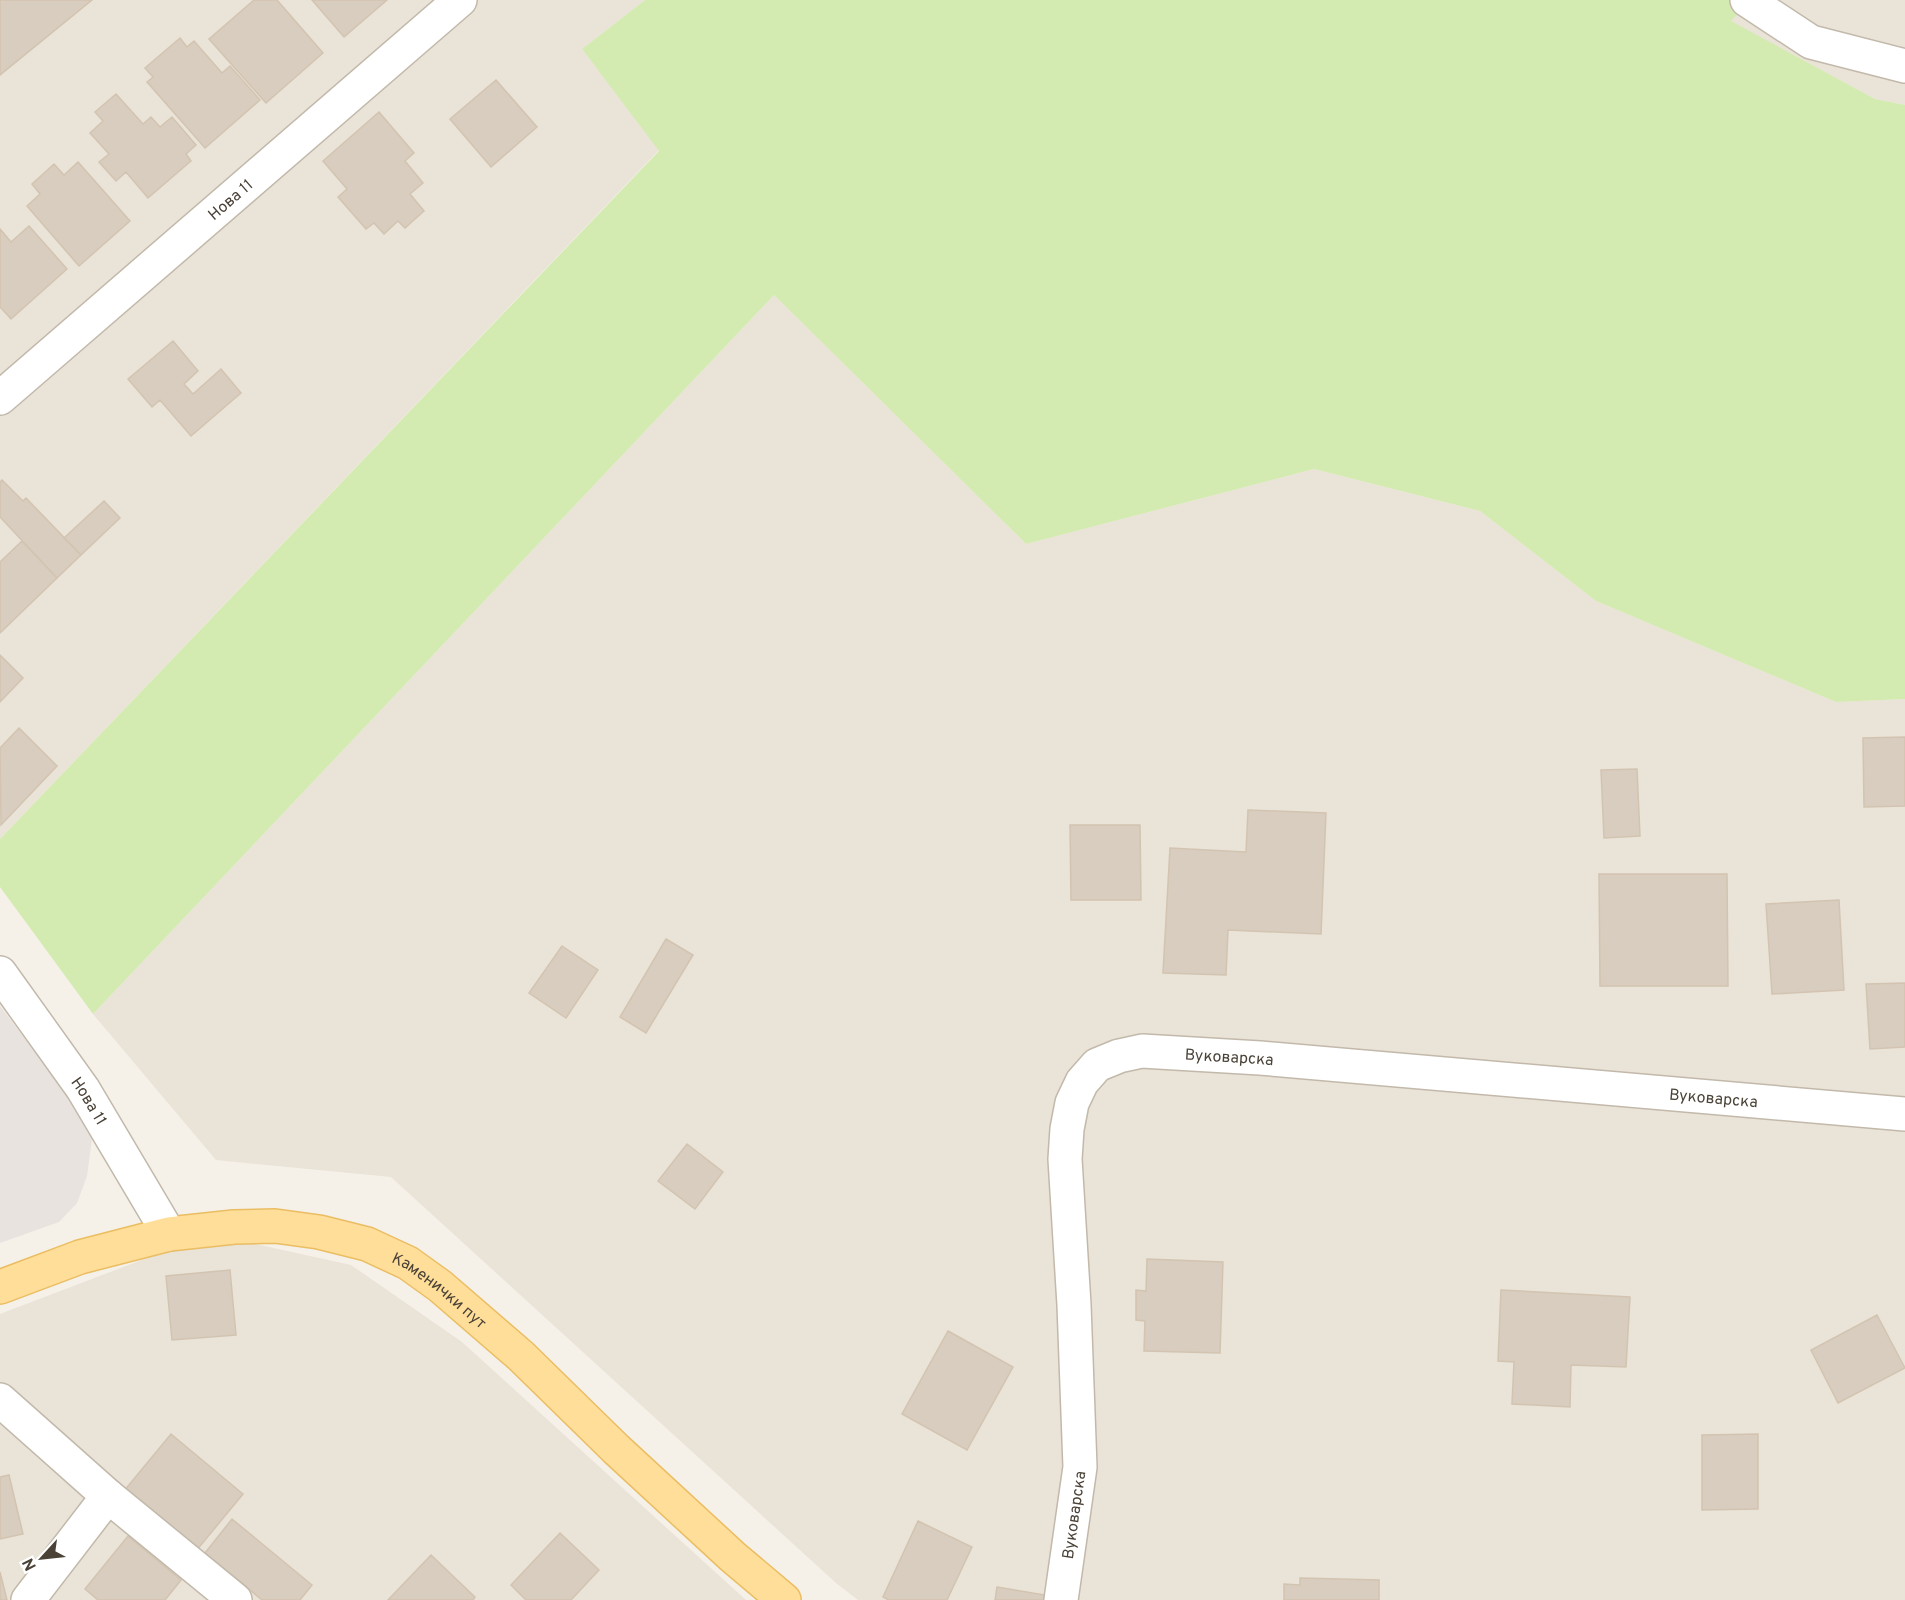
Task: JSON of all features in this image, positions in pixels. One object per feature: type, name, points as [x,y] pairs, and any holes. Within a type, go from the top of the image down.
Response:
[{"type":"main road","name":"Каменички пут","points":[[0,1287],[80,1257],[169,1234],[234,1227],[275,1226],[319,1232],[367,1244],[408,1263],[440,1286],[521,1356],[616,1449],[732,1557],[784,1600]]},
{"type":"street","name":"Нова 11","points":[[0,398],[460,0]]},
{"type":"street","points":[[1747,0],[1811,42],[1905,66]]},
{"type":"street","name":"Нова 11","points":[[0,974],[83,1089],[169,1234]]},
{"type":"street","name":"Вуковарска","points":[[1061,1600],[1080,1467],[1074,1305],[1065,1160],[1067,1130],[1072,1104],[1082,1082],[1097,1065],[1119,1056],[1142,1051],[1248,1057],[1905,1114]]},
{"type":"street","points":[[0,1400],[108,1496],[235,1600]]},
{"type":"street","points":[[28,1600],[108,1496]]},
{"type":"shaded area","points":[[92,0],[645,0],[582,49],[659,150],[0,839],[0,75]]},
{"type":"shaded area","points":[[1751,0],[1905,0],[1905,105],[1875,99],[1730,21]]},
{"type":"shaded area","points":[[774,295],[1026,544],[1314,469],[1480,511],[1596,601],[1836,702],[1905,699],[1905,1600],[858,1600],[836,1583],[391,1177],[216,1160],[93,1014]]},
{"type":"shaded area","points":[[0,1006],[64,1090],[92,1139],[87,1176],[77,1203],[59,1222],[0,1243]]},
{"type":"shaded area","points":[[210,1234],[351,1265],[462,1342],[746,1600],[0,1600],[0,1314]]},
{"type":"green space","points":[[645,0],[1751,0],[1731,21],[1875,99],[1905,105],[1905,699],[1836,702],[1596,601],[1480,511],[1314,469],[1026,544],[774,295],[93,1014],[0,887],[0,839],[659,151],[582,49]]},
{"type":"building","points":[[0,0],[92,0],[0,75]]},
{"type":"building","points":[[254,0],[277,0],[323,53],[266,103],[209,39]]},
{"type":"building","points":[[312,0],[387,0],[344,37]]},
{"type":"building","points":[[180,38],[187,47],[194,41],[222,73],[230,66],[260,100],[205,148],[147,82],[153,77],[145,68]]},
{"type":"building","points":[[496,80],[537,127],[491,167],[450,119]]},
{"type":"building","points":[[116,94],[143,124],[151,117],[160,127],[172,117],[196,145],[186,154],[191,161],[148,198],[126,172],[116,181],[99,162],[109,154],[90,133],[103,121],[95,112]]},
{"type":"building","points":[[379,112],[414,153],[405,161],[423,183],[410,194],[424,211],[405,228],[398,221],[384,234],[374,223],[366,229],[338,197],[347,189],[323,161]]},
{"type":"building","points":[[78,162],[130,221],[79,266],[27,206],[40,194],[32,184],[54,164],[64,175]]},
{"type":"building","points":[[29,226],[67,269],[11,319],[0,307],[0,229],[11,242]]},
{"type":"building","points":[[173,341],[198,371],[184,384],[193,394],[221,369],[241,393],[191,436],[160,400],[152,407],[128,379]]},
{"type":"building","points":[[2,480],[23,501],[26,498],[81,555],[57,578],[0,517],[0,482]]},
{"type":"building","points":[[104,501],[120,518],[81,555],[64,538]]},
{"type":"building","points":[[22,541],[57,578],[0,633],[0,562]]},
{"type":"building","points":[[0,655],[23,678],[0,702]]},
{"type":"building","points":[[19,728],[57,766],[1,825],[0,748]]},
{"type":"building","points":[[1905,737],[1905,806],[1864,807],[1863,738]]},
{"type":"building","points":[[1637,769],[1640,836],[1604,838],[1601,770]]},
{"type":"building","points":[[1248,810],[1326,813],[1321,934],[1228,930],[1226,975],[1163,973],[1170,848],[1246,852]]},
{"type":"building","points":[[1070,825],[1140,825],[1141,900],[1071,900]]},
{"type":"building","points":[[1599,874],[1727,874],[1728,986],[1600,986]]},
{"type":"building","points":[[1839,900],[1844,990],[1772,994],[1766,904]]},
{"type":"building","points":[[666,939],[693,955],[646,1033],[620,1017]]},
{"type":"building","points":[[562,946],[598,970],[566,1018],[529,993]]},
{"type":"building","points":[[1905,983],[1905,1047],[1870,1049],[1866,984]]},
{"type":"building","points":[[687,1144],[723,1172],[695,1209],[658,1181]]},
{"type":"building","points":[[1147,1259],[1223,1262],[1220,1353],[1144,1351],[1145,1321],[1136,1320],[1136,1290],[1146,1291]]},
{"type":"building","points":[[230,1270],[236,1335],[172,1340],[166,1276]]},
{"type":"building","points":[[1501,1290],[1630,1297],[1626,1367],[1571,1365],[1570,1407],[1512,1404],[1514,1362],[1498,1361]]},
{"type":"building","points":[[1877,1315],[1905,1368],[1838,1403],[1811,1350]]},
{"type":"building","points":[[948,1331],[1013,1367],[967,1450],[902,1414]]},
{"type":"building","points":[[171,1434],[243,1494],[196,1551],[124,1491]]},
{"type":"building","points":[[1758,1434],[1758,1509],[1702,1510],[1702,1435]]},
{"type":"building","points":[[9,1475],[23,1534],[0,1539],[0,1477]]},
{"type":"building","points":[[232,1519],[312,1585],[300,1600],[262,1600],[205,1553]]},
{"type":"building","points":[[918,1521],[972,1547],[947,1600],[889,1600],[883,1597]]},
{"type":"building","points":[[560,1533],[599,1570],[571,1600],[526,1600],[511,1585]]},
{"type":"building","points":[[128,1536],[181,1580],[165,1600],[98,1600],[85,1589]]},
{"type":"building","points":[[431,1555],[475,1597],[473,1600],[388,1600]]},
{"type":"building","points":[[0,1572],[7,1600],[0,1600]]},
{"type":"building","points":[[1300,1578],[1379,1580],[1379,1600],[1284,1600],[1284,1584],[1300,1585]]},
{"type":"building","points":[[997,1587],[1045,1595],[1044,1600],[995,1600]]}]
